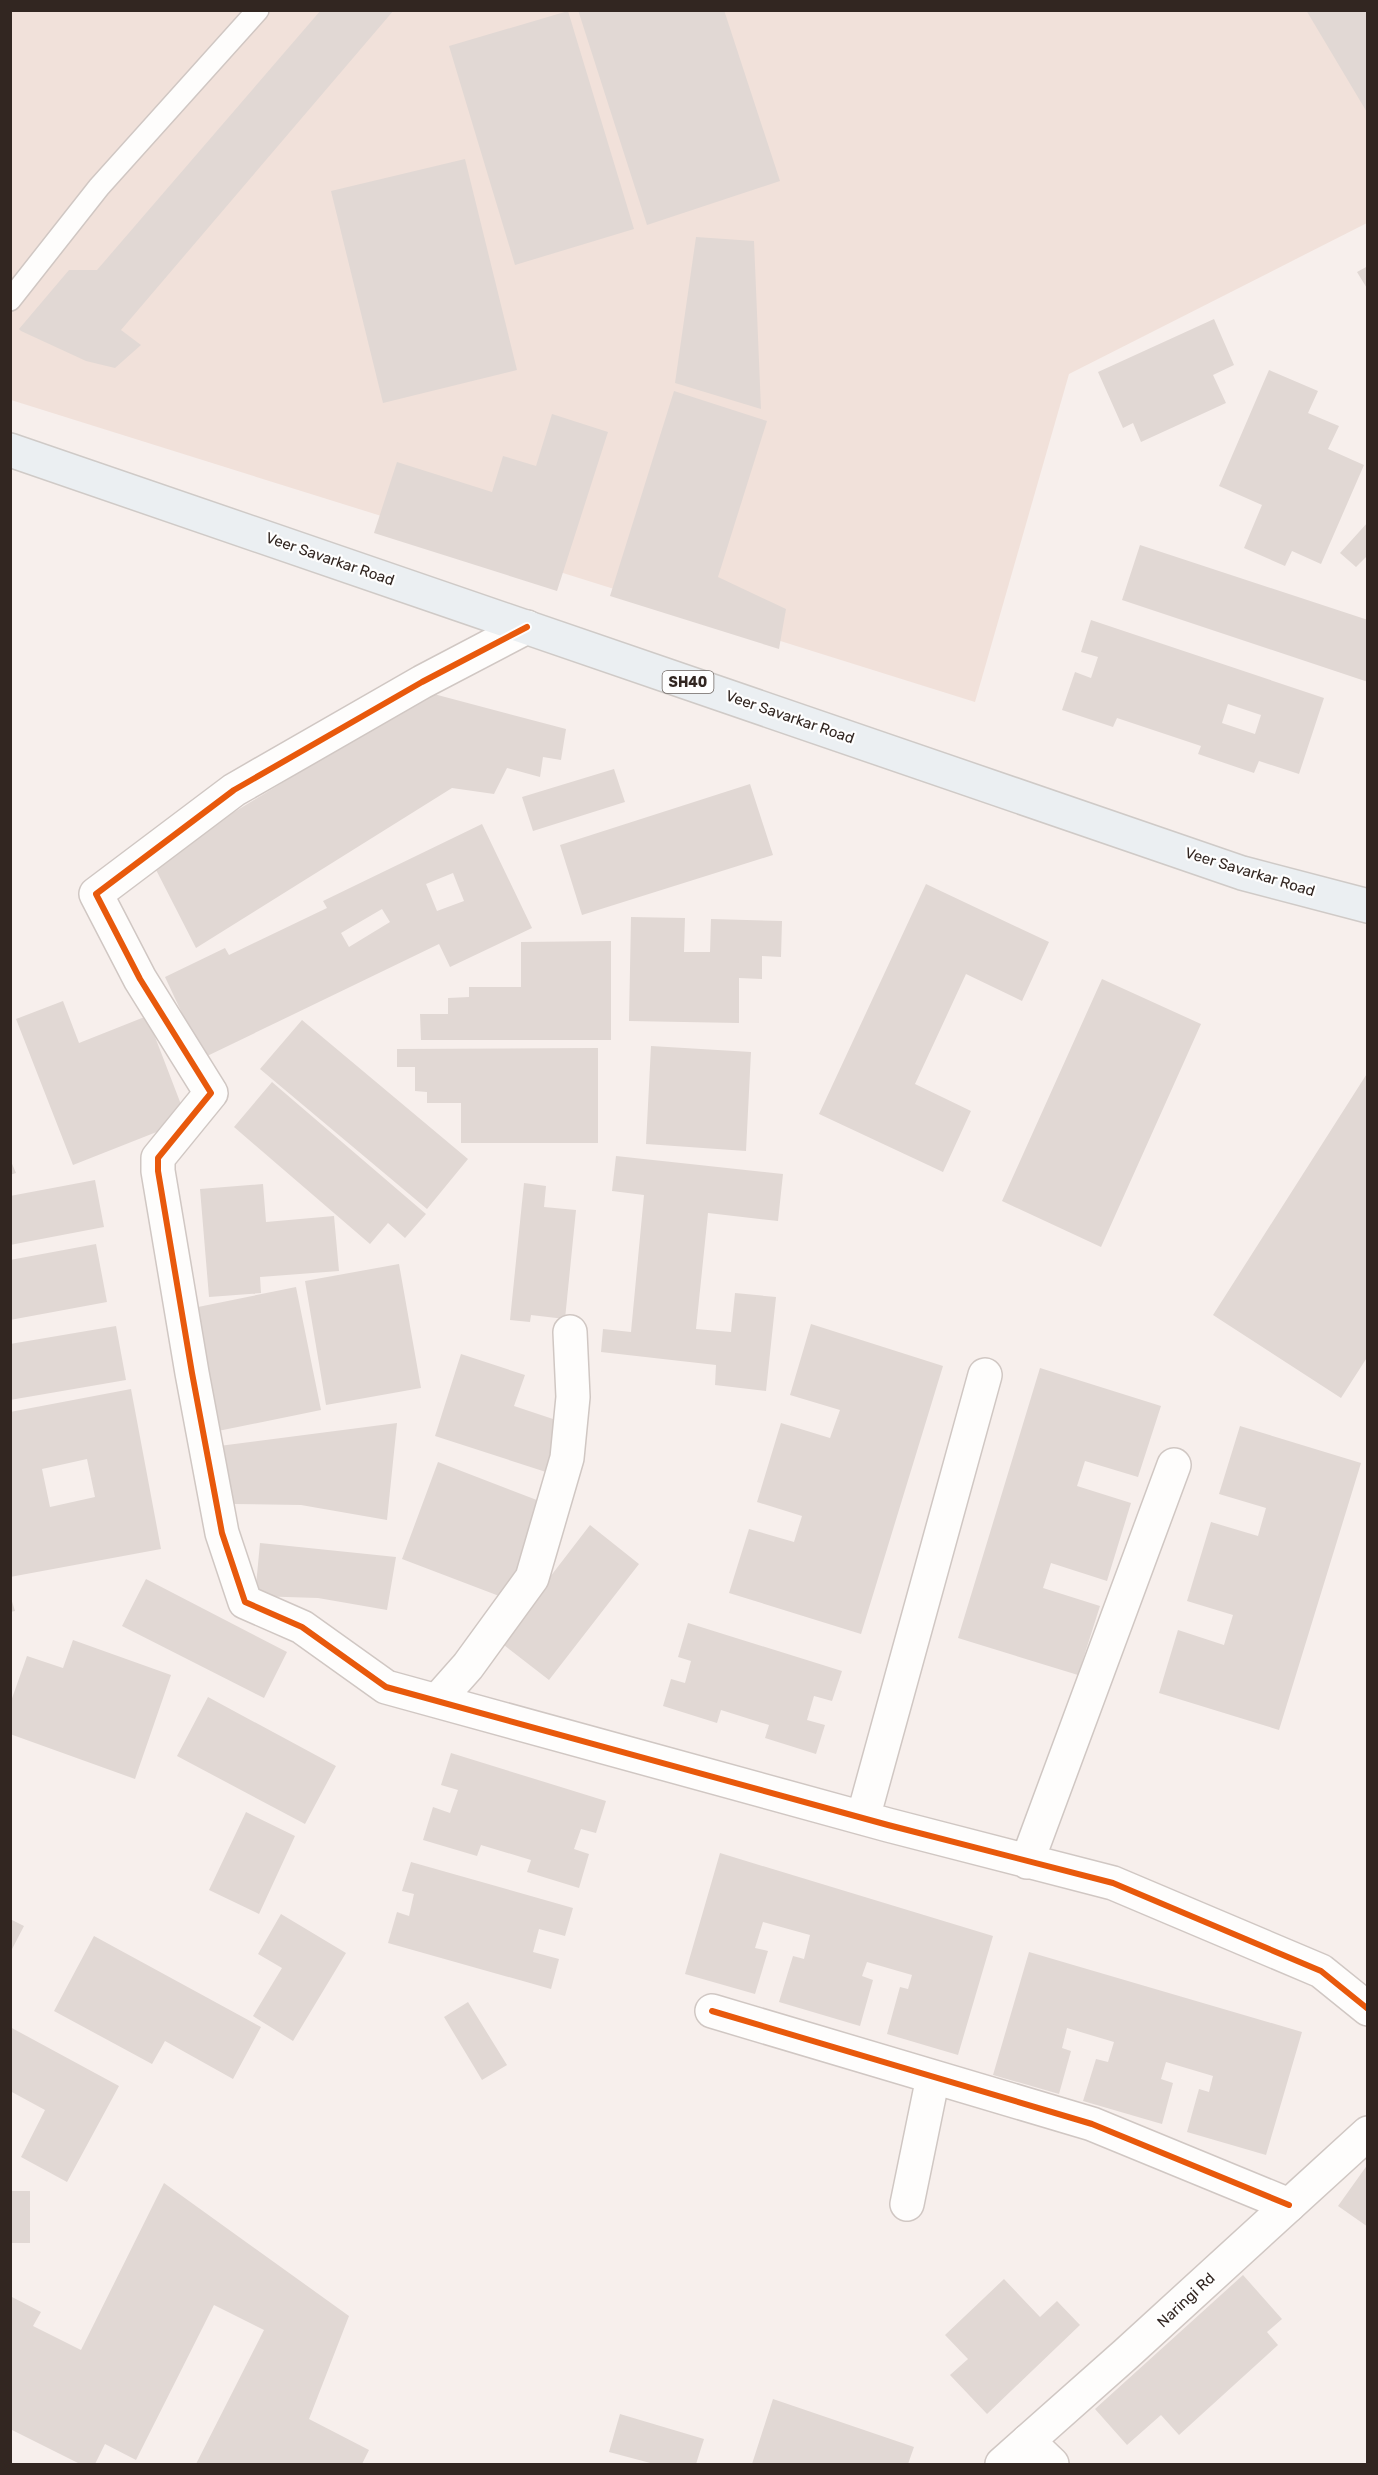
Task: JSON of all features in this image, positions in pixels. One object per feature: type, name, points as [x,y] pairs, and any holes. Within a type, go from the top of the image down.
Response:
[{"type":"main road","name":"Veer Savarkar Road","points":[[10,450],[1242,873],[1368,906]]},
{"type":"street","points":[[527,627],[422,682],[234,790],[96,894],[140,979],[211,1093],[158,1158],[158,1171],[222,1533],[245,1602],[302,1627],[386,1687],[863,1818],[1113,1883],[1321,1971],[1368,2009]]},
{"type":"street","points":[[436,1701],[468,1666],[532,1578],[567,1458],[573,1397],[570,1332]]},
{"type":"street","points":[[863,1818],[986,1375]]},
{"type":"street","points":[[1027,1862],[1174,1465]]},
{"type":"street","points":[[712,2011],[1092,2124],[1289,2205]]},
{"type":"street","points":[[907,2204],[933,2077]]},
{"type":"street","name":"Naringi Rd","points":[[1002,2464],[1368,2133]]},
{"type":"street","points":[[1028,2441],[1052,2464]]},
{"type":"lane","points":[[10,300],[99,186],[258,10]]},
{"type":"shaded area","points":[[11,11],[1367,11],[1367,223],[1069,374],[975,702],[11,400]]},
{"type":"building","points":[[321,10],[394,10],[121,330],[141,345],[115,368],[86,361],[21,331],[19,329],[69,270],[97,270]]},
{"type":"building","points":[[578,10],[724,10],[780,181],[647,225]]},
{"type":"building","points":[[1306,10],[1368,10],[1368,114]]},
{"type":"building","points":[[568,11],[634,229],[515,265],[449,46]]},
{"type":"building","points":[[465,159],[517,370],[383,403],[331,191]]},
{"type":"building","points":[[696,237],[754,241],[761,409],[675,383]]},
{"type":"building","points":[[1368,266],[1368,290],[1357,272]]},
{"type":"building","points":[[1214,319],[1234,365],[1213,375],[1226,403],[1141,442],[1133,423],[1123,428],[1098,372]]},
{"type":"building","points":[[1269,370],[1318,391],[1308,413],[1339,426],[1328,449],[1364,465],[1321,564],[1292,551],[1285,566],[1244,548],[1262,505],[1219,486]]},
{"type":"building","points":[[674,391],[767,421],[718,577],[786,609],[779,649],[610,596]]},
{"type":"building","points":[[552,414],[608,432],[557,591],[374,533],[397,462],[492,492],[503,456],[536,466]]},
{"type":"building","points":[[1368,522],[1368,555],[1356,567],[1340,553]]},
{"type":"building","points":[[1140,545],[1368,620],[1368,682],[1122,600]]},
{"type":"building","points":[[1091,620],[1324,698],[1299,774],[1259,761],[1254,773],[1198,754],[1201,746],[1117,718],[1113,727],[1062,710],[1075,672],[1091,678],[1098,657],[1081,652]],"holes":[[[1228,704],[1261,715],[1255,734],[1222,723]]]},
{"type":"building","points":[[430,693],[566,729],[561,760],[543,757],[540,777],[507,768],[494,794],[452,788],[196,948],[152,862]]},
{"type":"building","points":[[614,769],[625,802],[533,831],[522,797]]},
{"type":"building","points":[[750,784],[773,855],[582,915],[560,845]]},
{"type":"building","points":[[482,824],[532,928],[450,967],[439,944],[203,1058],[165,977],[225,948],[229,955],[327,908],[323,901]],"holes":[[[453,873],[464,901],[437,911],[426,884]],[[382,909],[390,922],[349,947],[341,933]]]},
{"type":"building","points":[[926,884],[1049,942],[1022,1001],[966,974],[915,1084],[971,1111],[943,1172],[819,1114]]},
{"type":"building","points":[[631,917],[685,918],[684,952],[710,952],[711,919],[782,921],[781,957],[762,956],[762,979],[739,978],[739,1023],[629,1021]]},
{"type":"building","points":[[611,941],[611,1040],[421,1040],[420,1014],[448,1014],[448,998],[469,997],[469,987],[521,987],[521,942]]},
{"type":"building","points":[[1102,979],[1201,1024],[1101,1247],[1002,1201]]},
{"type":"building","points":[[63,1001],[79,1043],[147,1016],[187,1120],[73,1165],[16,1019]]},
{"type":"building","points":[[302,1020],[468,1159],[427,1209],[260,1069]]},
{"type":"building","points":[[651,1046],[751,1052],[746,1151],[646,1144]]},
{"type":"building","points":[[598,1048],[598,1143],[461,1143],[461,1103],[427,1103],[427,1092],[415,1091],[415,1067],[397,1067],[397,1049]]},
{"type":"building","points":[[1368,1072],[1368,1356],[1341,1398],[1213,1315]]},
{"type":"building","points":[[272,1082],[426,1214],[405,1238],[388,1223],[370,1244],[234,1127]]},
{"type":"building","points":[[616,1156],[783,1174],[778,1221],[708,1213],[696,1329],[731,1332],[735,1293],[776,1297],[766,1391],[715,1385],[716,1365],[601,1352],[603,1329],[631,1332],[644,1195],[612,1191]]},
{"type":"building","points":[[10,1159],[16,1173],[10,1175]]},
{"type":"building","points":[[95,1180],[104,1227],[10,1245],[10,1196]]},
{"type":"building","points":[[524,1183],[546,1186],[544,1207],[576,1210],[565,1319],[531,1315],[530,1322],[510,1320]]},
{"type":"building","points":[[263,1184],[266,1222],[334,1216],[339,1271],[260,1277],[261,1293],[209,1297],[200,1189]]},
{"type":"building","points":[[96,1244],[107,1302],[10,1320],[10,1260]]},
{"type":"building","points":[[399,1264],[421,1388],[326,1405],[305,1281]]},
{"type":"building","points":[[296,1287],[321,1410],[218,1431],[193,1308]]},
{"type":"building","points":[[811,1324],[943,1366],[861,1634],[729,1593],[749,1529],[794,1542],[802,1516],[757,1502],[781,1423],[830,1438],[840,1410],[790,1395]]},
{"type":"building","points":[[116,1326],[126,1380],[10,1400],[10,1344]]},
{"type":"building","points":[[461,1354],[525,1375],[514,1406],[565,1423],[549,1473],[435,1436]]},
{"type":"building","points":[[1040,1368],[1161,1406],[1138,1477],[1085,1461],[1077,1486],[1131,1503],[1107,1581],[1051,1563],[1043,1588],[1100,1606],[1078,1675],[958,1638]]},
{"type":"building","points":[[131,1389],[161,1549],[10,1577],[10,1412]],"holes":[[[87,1459],[95,1497],[50,1507],[42,1469]]]},
{"type":"building","points":[[397,1423],[387,1520],[301,1505],[232,1504],[219,1446]]},
{"type":"building","points":[[1240,1426],[1361,1463],[1279,1730],[1159,1693],[1178,1630],[1224,1645],[1233,1615],[1187,1601],[1211,1522],[1258,1536],[1266,1508],[1219,1494]]},
{"type":"building","points":[[438,1462],[542,1502],[507,1599],[402,1559]]},
{"type":"building","points":[[590,1525],[639,1564],[549,1680],[500,1642]]},
{"type":"building","points":[[260,1543],[396,1557],[387,1610],[318,1598],[255,1596]]},
{"type":"building","points":[[146,1579],[287,1652],[264,1698],[122,1626]]},
{"type":"building","points":[[10,1595],[15,1611],[10,1612]]},
{"type":"building","points":[[688,1623],[842,1671],[832,1701],[814,1696],[807,1720],[825,1725],[816,1754],[765,1738],[769,1725],[721,1710],[717,1723],[663,1706],[671,1679],[685,1683],[691,1661],[678,1657]]},
{"type":"building","points":[[73,1640],[171,1675],[135,1779],[10,1734],[10,1704],[27,1656],[63,1668]]},
{"type":"building","points":[[208,1697],[336,1766],[305,1824],[177,1756]]},
{"type":"building","points":[[451,1753],[606,1801],[596,1833],[581,1829],[574,1849],[589,1854],[579,1888],[527,1872],[531,1860],[481,1845],[477,1856],[423,1840],[433,1807],[450,1813],[458,1790],[441,1785]]},
{"type":"building","points":[[246,1812],[295,1836],[259,1914],[209,1890]]},
{"type":"building","points":[[720,1853],[993,1936],[958,2055],[887,2034],[900,1987],[908,1989],[912,1975],[867,1962],[862,1976],[873,1980],[860,2026],[779,2002],[793,1956],[804,1959],[810,1935],[763,1922],[755,1948],[768,1951],[755,1994],[685,1974]]},
{"type":"building","points":[[411,1862],[573,1908],[565,1936],[539,1929],[533,1952],[559,1959],[551,1989],[388,1943],[397,1912],[409,1916],[414,1894],[402,1891]]},
{"type":"building","points":[[281,1914],[346,1953],[293,2041],[253,2016],[282,1968],[258,1954]]},
{"type":"building","points":[[10,1919],[24,1926],[10,1953]]},
{"type":"building","points":[[94,1936],[261,2027],[233,2079],[165,2041],[152,2064],[54,2011]]},
{"type":"building","points":[[1029,1952],[1302,2032],[1266,2155],[1187,2132],[1199,2089],[1209,2092],[1213,2076],[1166,2062],[1161,2079],[1173,2083],[1162,2124],[1083,2101],[1096,2059],[1108,2062],[1114,2042],[1067,2028],[1062,2048],[1071,2051],[1059,2094],[993,2075]]},
{"type":"building","points":[[468,2002],[507,2065],[482,2080],[444,2017]]},
{"type":"building","points":[[10,2027],[119,2086],[67,2182],[21,2157],[45,2110],[10,2091]]},
{"type":"building","points":[[1368,2164],[1368,2227],[1338,2206]]},
{"type":"building","points":[[164,2183],[349,2316],[309,2419],[369,2450],[362,2464],[196,2464],[264,2330],[214,2305],[136,2460],[105,2444],[95,2464],[80,2464],[10,2429],[10,2296],[41,2312],[33,2326],[81,2350]]},
{"type":"building","points":[[10,2191],[30,2191],[30,2243],[10,2243]]},
{"type":"building","points":[[1243,2275],[1282,2319],[1267,2332],[1278,2345],[1179,2435],[1161,2415],[1127,2445],[1095,2409]]},
{"type":"building","points":[[1004,2279],[1040,2317],[1057,2301],[1080,2325],[987,2414],[950,2375],[968,2359],[945,2335]]},
{"type":"building","points":[[773,2399],[914,2447],[908,2464],[752,2464]]},
{"type":"building","points":[[620,2414],[704,2439],[696,2464],[654,2464],[609,2452]]},
{"type":"cycle path","points":[[527,627],[422,682],[234,790],[96,894],[140,979],[211,1093],[158,1158],[158,1171],[222,1533],[245,1602],[302,1627],[386,1687],[888,1825],[1113,1883],[1321,1971],[1368,2009]]},
{"type":"cycle path","points":[[712,2011],[1092,2124],[1289,2205]]}]
